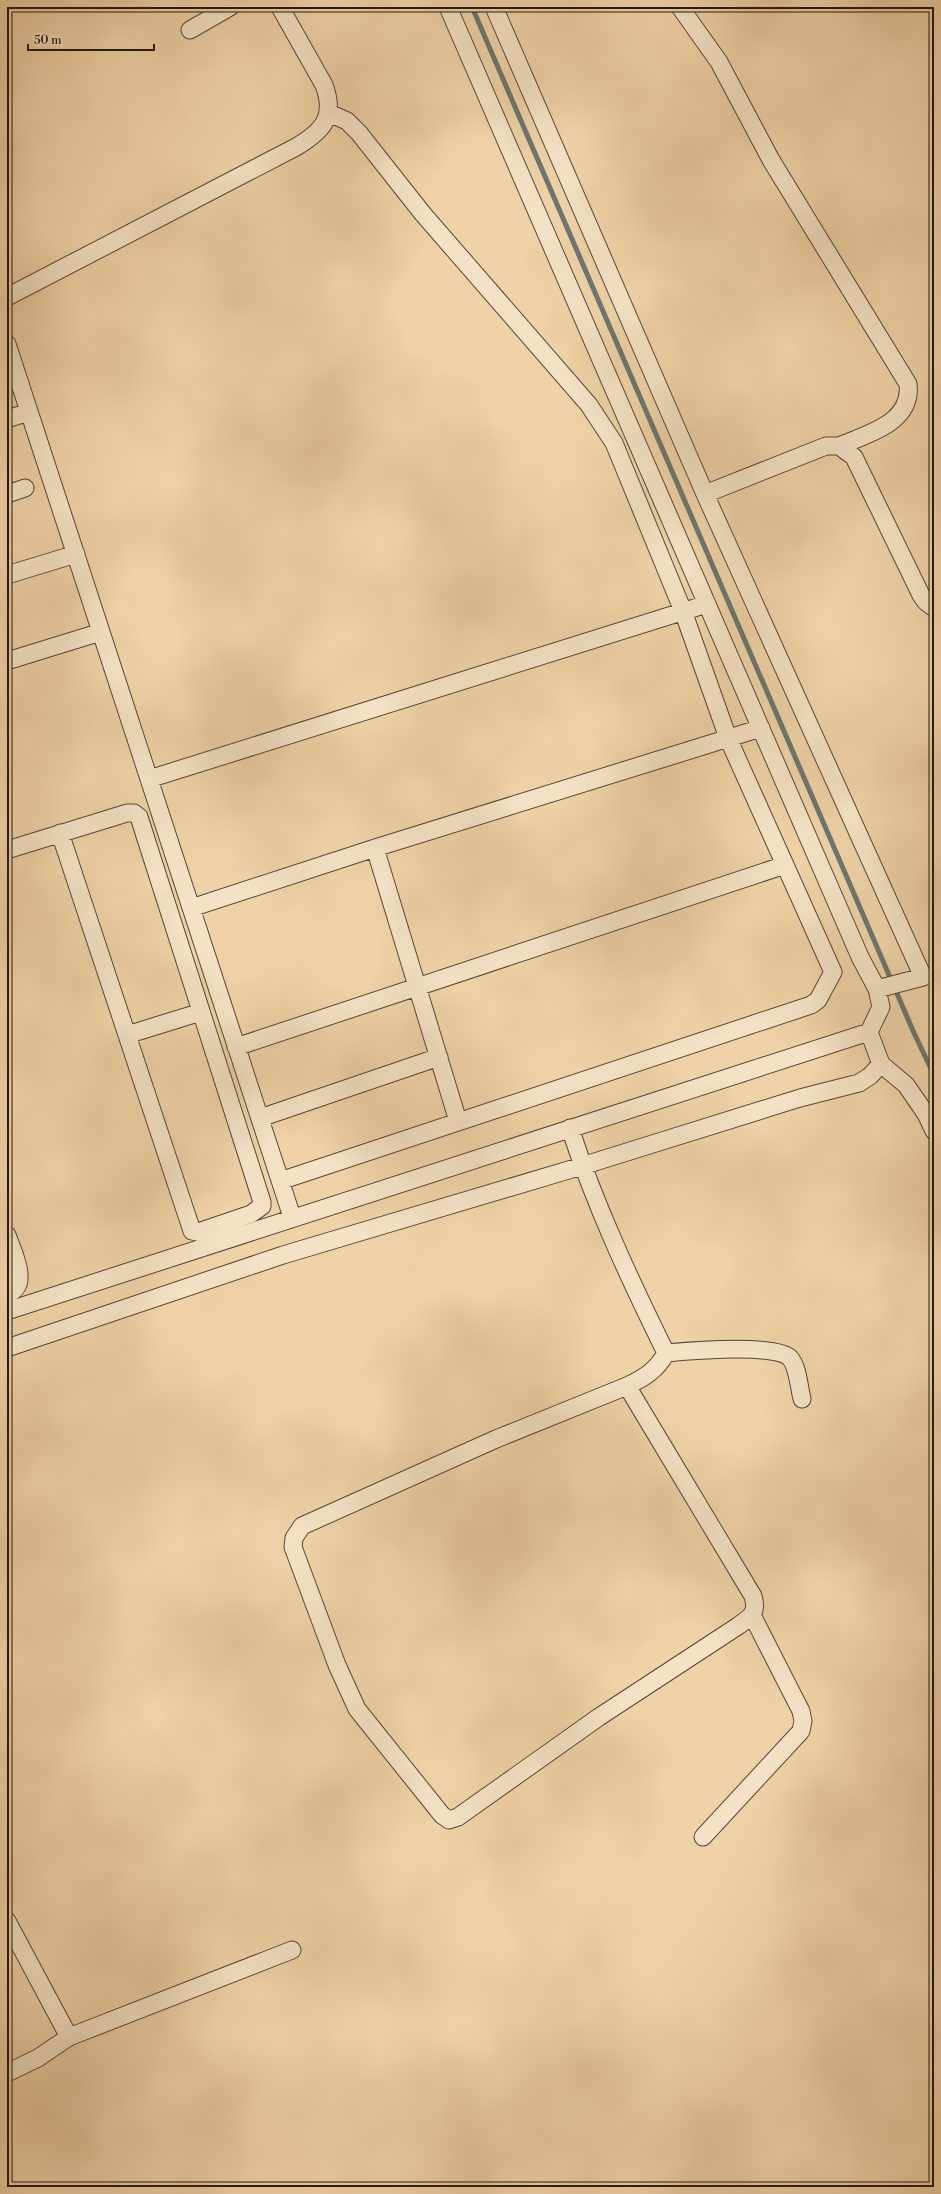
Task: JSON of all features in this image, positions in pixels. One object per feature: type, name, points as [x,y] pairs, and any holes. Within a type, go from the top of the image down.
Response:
[{"type":"street","points":[[190,30],[230,7]]},
{"type":"street","points":[[7,297],[296,147],[315,133],[329,114],[329,99],[324,85],[280,7]]},
{"type":"street","points":[[448,7],[860,957],[882,988],[880,1007],[869,1032],[881,1064],[906,1085],[926,1114],[934,1131]]},
{"type":"street","points":[[494,7],[705,494],[922,977],[882,988]]},
{"type":"street","points":[[680,7],[718,62],[771,160],[908,384],[909,394],[907,405],[900,414],[883,426],[839,446],[826,446],[705,494]]},
{"type":"street","points":[[280,1180],[811,1005],[818,1000],[833,972],[728,738],[683,611],[614,443],[603,424],[589,405],[423,214],[360,133],[347,121],[329,114]]},
{"type":"street","points":[[7,344],[292,1217]]},
{"type":"street","points":[[7,419],[29,412]]},
{"type":"street","points":[[839,446],[854,457],[921,595],[926,602],[934,608]]},
{"type":"street","points":[[7,494],[24,488]]},
{"type":"street","points":[[7,575],[76,554]]},
{"type":"street","points":[[149,779],[707,604]]},
{"type":"street","points":[[7,661],[101,632]]},
{"type":"street","points":[[191,908],[375,848],[761,728]]},
{"type":"street","points":[[7,850],[60,833],[127,813],[134,813],[139,817],[262,1202],[262,1206],[251,1214],[198,1232],[192,1231],[60,833]]},
{"type":"street","points":[[375,848],[458,1121]]},
{"type":"street","points":[[236,1047],[785,865]]},
{"type":"street","points":[[127,1035],[201,1012]]},
{"type":"street","points":[[7,1311],[292,1217],[869,1032]]},
{"type":"street","points":[[260,1118],[439,1057]]},
{"type":"street","points":[[7,1348],[283,1255],[582,1166],[800,1098],[859,1083],[870,1076],[881,1064]]},
{"type":"street","points":[[570,1128],[582,1166],[622,1262],[666,1353]]},
{"type":"street","points":[[7,1235],[19,1273],[19,1286],[14,1292],[7,1294]]},
{"type":"street","points":[[666,1353],[751,1349],[785,1353],[793,1361],[802,1399]]},
{"type":"street","points":[[627,1386],[753,1596],[755,1610],[752,1615],[599,1717],[458,1817],[449,1820],[442,1815],[376,1735],[353,1702],[337,1665],[293,1547],[294,1538],[297,1532],[309,1523],[496,1438],[627,1386],[645,1377],[655,1369],[666,1353]]},
{"type":"street","points":[[703,1837],[801,1731],[803,1721],[801,1711],[752,1615]]},
{"type":"street","points":[[7,1921],[69,2037]]},
{"type":"street","points":[[7,2073],[38,2058],[69,2037],[292,1950]]},
{"type":"waterway","points":[[472,7],[914,1033],[934,1075]]}]
